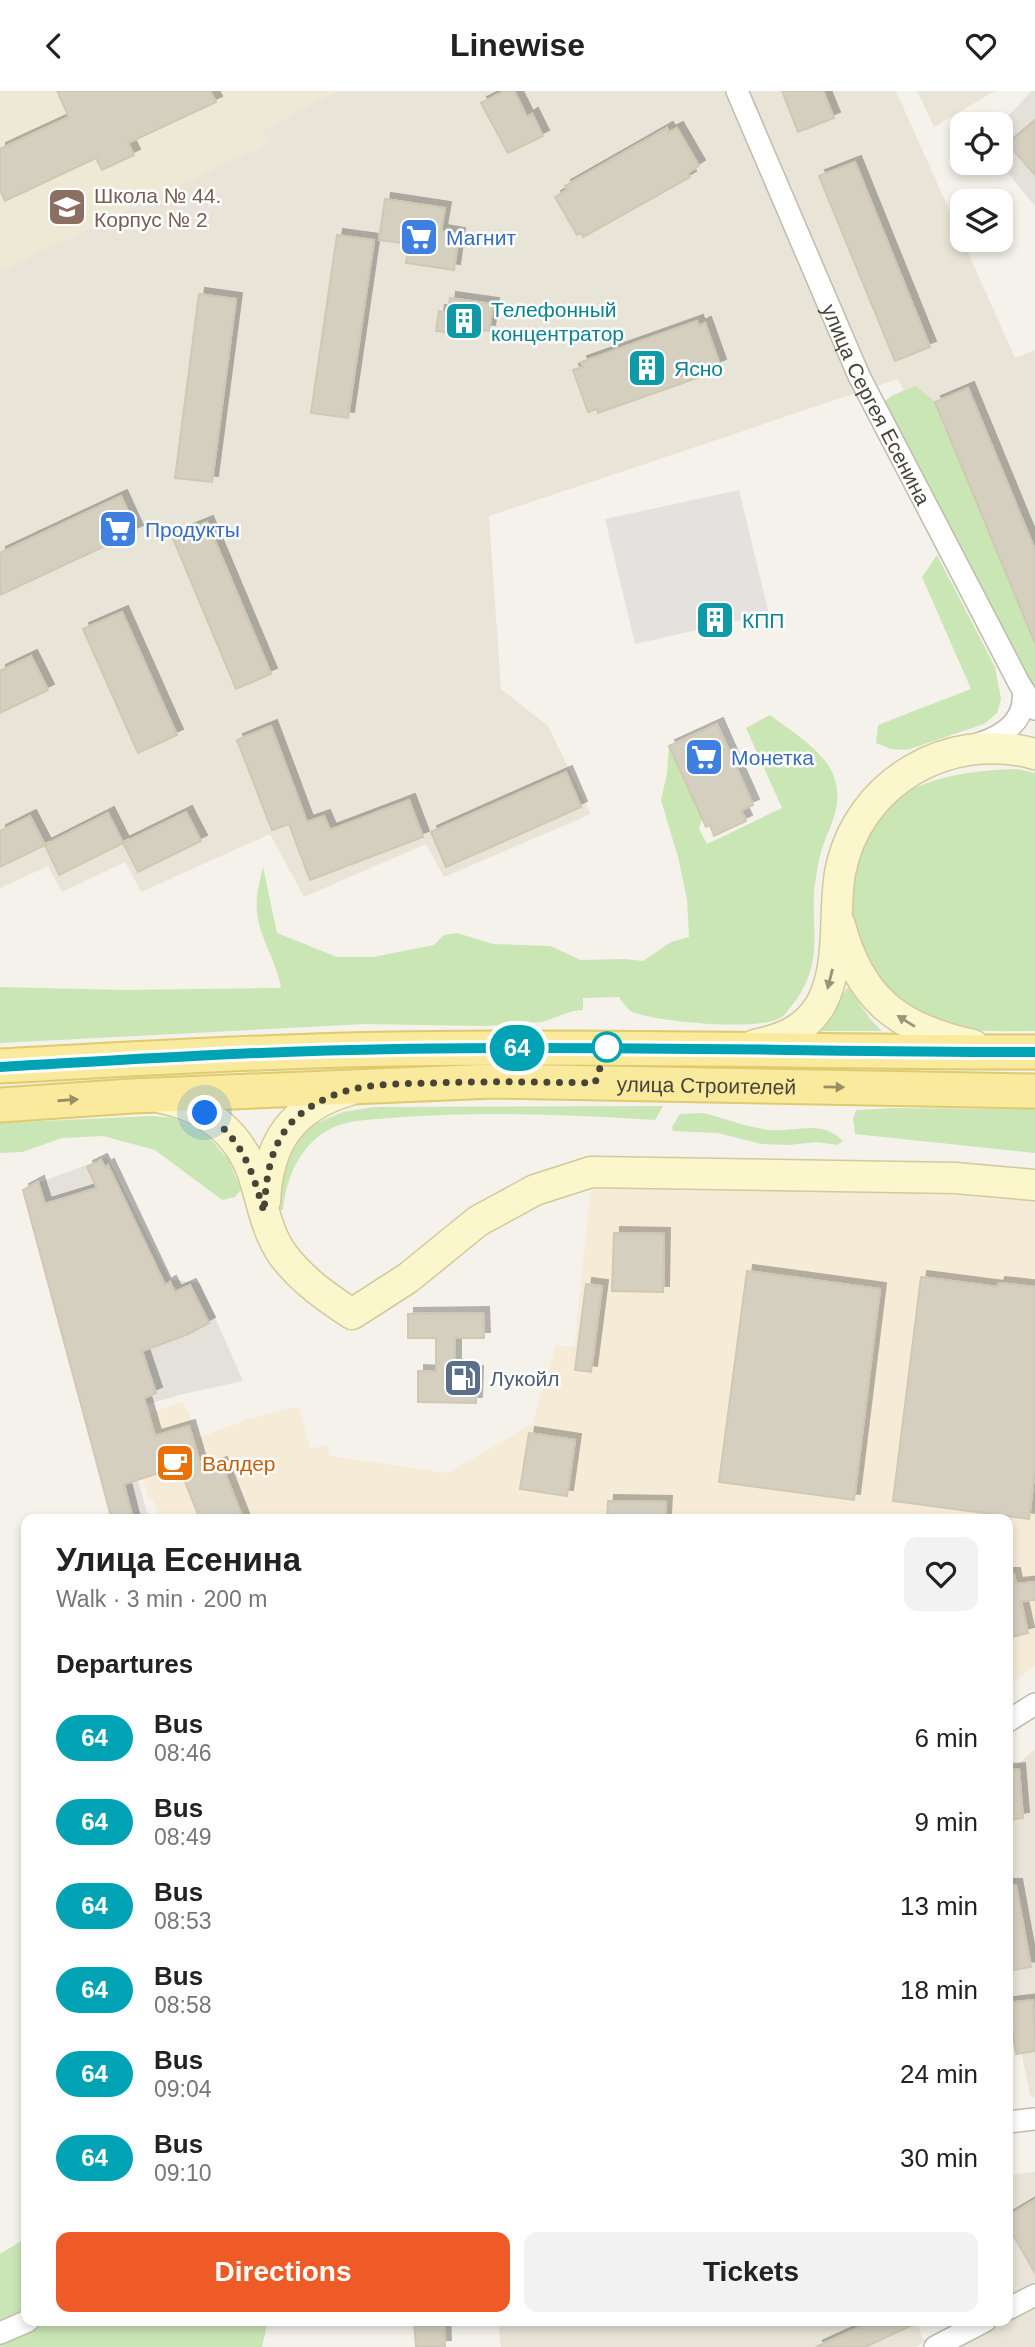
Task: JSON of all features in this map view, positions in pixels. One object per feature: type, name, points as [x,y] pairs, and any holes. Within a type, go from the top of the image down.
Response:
[{"type":"main road","name":"улица Строителей","points":[[0,1066],[235,1053],[397,1049],[620,1047],[1026,1052]]},
{"type":"main road","name":"улица Строителей","points":[[0,1105],[132,1096],[494,1081],[1035,1091]]},
{"type":"street","name":"улица Сергея Есенина","points":[[737,91],[863,384],[1035,709]]},
{"type":"street","points":[[732,1050],[783,1038],[799,1030],[821,1005],[830,978],[841,869],[847,849],[864,814],[899,777],[934,758],[993,739],[1013,725],[1021,712],[1023,690]]},
{"type":"street","points":[[956,751],[1008,748],[1035,754]]},
{"type":"street","points":[[836,911],[857,972],[887,1009],[914,1027],[932,1034],[1026,1052]]},
{"type":"street","points":[[264,1212],[271,1158],[283,1133],[292,1122],[330,1097],[348,1090],[380,1084]]},
{"type":"street","points":[[132,1096],[178,1101],[216,1121],[233,1138],[247,1159],[270,1230],[282,1254],[310,1285],[352,1314],[408,1278],[478,1221],[535,1190],[591,1171],[956,1178],[1035,1185]]},
{"type":"street","points":[[1013,1718],[1035,1704]]},
{"type":"street","points":[[1013,2116],[1035,2119]]},
{"type":"street","points":[[1013,2306],[1035,2295]]},
{"type":"street","points":[[0,2333],[21,2324]]},
{"type":"street","points":[[935,2347],[975,2326]]},
{"type":"shaded area","name":"Школа № 44. Корпус № 2","points":[[0,91],[337,91],[262,130],[268,143],[0,271]]},
{"type":"shaded area","points":[[337,91],[896,91],[950,212],[950,252],[968,252],[1015,358],[1035,350],[1035,666],[898,379],[489,516],[501,689],[548,726],[591,814],[444,877],[426,844],[304,897],[270,834],[141,892],[125,862],[62,892],[48,866],[0,888],[0,271],[268,143],[262,130]]},
{"type":"shaded area","points":[[917,91],[995,91],[959,112],[950,112],[950,118],[934,127]]},
{"type":"shaded area","points":[[1035,91],[1035,206],[1010,175],[1013,175],[1012,112]]},
{"type":"shaded area","points":[[739,490],[769,614],[635,644],[605,519]]},
{"type":"shaded area","points":[[107,1157],[170,1279],[200,1283],[243,1381],[179,1395],[118,1413],[148,1514],[109,1514],[25,1188]]},
{"type":"shaded area","points":[[675,1181],[1035,1200],[1035,1665],[1013,1683],[1013,1514],[158,1514],[153,1498],[149,1499],[126,1421],[183,1402],[199,1438],[248,1419],[299,1406],[310,1449],[327,1444],[330,1456],[448,1473],[532,1424],[556,1346],[574,1347],[591,1188],[660,1187]]},
{"type":"shaded area","points":[[1035,1749],[1035,2098],[1030,2095],[1013,2010],[1013,1769]]},
{"type":"shaded area","points":[[1035,2172],[1035,2281],[1013,2294],[1013,2174]]},
{"type":"shaded area","points":[[1035,2309],[1035,2347],[957,2347],[998,2326],[1013,2326],[1013,2319]]},
{"type":"shaded area","points":[[499,2326],[918,2326],[924,2341],[916,2347],[501,2347]]},
{"type":"green space","points":[[916,386],[935,402],[1035,644],[1035,692],[884,402],[893,395]]},
{"type":"green space","points":[[937,555],[995,667],[1001,699],[997,713],[984,724],[907,750],[891,749],[876,743],[878,725],[971,689],[922,577]]},
{"type":"green space","points":[[770,715],[824,759],[837,786],[836,810],[819,858],[814,894],[814,954],[810,971],[793,1004],[784,1015],[774,1020],[736,1025],[687,1022],[633,1012],[619,997],[583,998],[583,1010],[542,1022],[483,1026],[365,1024],[0,1043],[0,987],[124,990],[281,988],[258,921],[257,895],[263,867],[277,933],[337,957],[373,957],[434,945],[444,935],[457,933],[493,944],[550,946],[581,960],[643,961],[671,942],[689,937],[687,899],[661,800],[667,774],[669,746],[702,819],[699,829],[707,844],[782,808],[746,728]]},
{"type":"green space","points":[[1017,769],[1035,773],[1035,1031],[984,1031],[935,1023],[895,997],[864,961],[849,915],[852,878],[872,831],[884,813],[900,797],[940,779],[972,772]]},
{"type":"green space","points":[[848,987],[882,1031],[816,1031],[826,1021]]},
{"type":"green space","points":[[663,1106],[655,1120],[466,1114],[377,1119],[342,1124],[322,1134],[304,1151],[292,1173],[283,1210],[278,1210],[277,1159],[305,1128],[343,1112],[374,1107]]},
{"type":"green space","points":[[1035,1109],[1035,1153],[855,1134],[853,1118],[856,1110]]},
{"type":"green space","points":[[703,1113],[768,1130],[816,1128],[834,1134],[843,1141],[837,1145],[817,1142],[762,1144],[718,1133],[673,1131],[672,1127],[680,1114]]},
{"type":"green space","points":[[152,1116],[174,1118],[204,1132],[229,1160],[241,1190],[235,1197],[222,1200],[155,1150],[103,1136],[62,1138],[22,1152],[0,1153],[0,1123]]},
{"type":"green space","points":[[21,2241],[21,2326],[267,2326],[262,2347],[0,2347],[0,2254]]},
{"type":"building","points":[[57,91],[210,91],[216,102],[128,143],[134,155],[102,170],[96,158],[5,201],[0,190],[0,149],[69,117]]},
{"type":"building","points":[[505,91],[514,91],[527,117],[532,114],[543,136],[508,153],[481,103]]},
{"type":"building","points":[[782,91],[823,91],[834,118],[798,132]]},
{"type":"building","points":[[1035,121],[1035,175],[1013,150],[1013,140]]},
{"type":"building","points":[[667,128],[669,132],[677,128],[699,166],[688,173],[690,177],[583,237],[581,233],[577,235],[555,197],[568,189],[565,186]]},
{"type":"building","points":[[855,162],[930,347],[895,361],[819,176]]},
{"type":"building","name":"Магнит","points":[[385,199],[445,208],[441,231],[459,234],[454,270],[406,263],[409,244],[379,240]]},
{"type":"building","points":[[337,235],[374,240],[348,418],[311,413]]},
{"type":"building","points":[[199,294],[236,299],[212,482],[175,478]]},
{"type":"building","name":"Телефонный концентратор","points":[[450,298],[493,304],[489,331],[472,329],[471,336],[436,331],[439,311],[448,313]]},
{"type":"building","name":"Ясно","points":[[697,321],[699,326],[705,323],[720,365],[710,369],[711,373],[598,413],[597,409],[588,412],[573,370],[583,367],[581,362]]},
{"type":"building","points":[[968,388],[1035,550],[1035,643],[935,402]]},
{"type":"building","points":[[121,496],[137,531],[0,595],[0,553]]},
{"type":"building","points":[[207,522],[271,674],[236,689],[172,536]]},
{"type":"building","points":[[122,612],[177,735],[138,753],[83,629]]},
{"type":"building","points":[[31,656],[48,690],[0,713],[0,671]]},
{"type":"building","points":[[717,724],[753,805],[741,810],[746,821],[714,836],[710,825],[706,827],[669,746]]},
{"type":"building","points":[[271,726],[307,822],[324,816],[330,830],[409,800],[423,837],[310,880],[289,824],[272,830],[237,740]]},
{"type":"building","points":[[566,772],[581,807],[446,867],[431,832]]},
{"type":"building","points":[[186,812],[201,841],[138,872],[123,843]]},
{"type":"building","points":[[108,813],[123,843],[59,875],[45,845]]},
{"type":"building","points":[[30,816],[45,845],[0,867],[0,831]]},
{"type":"building","points":[[101,1160],[105,1167],[108,1165],[165,1285],[170,1282],[175,1292],[190,1285],[209,1323],[186,1335],[142,1351],[156,1393],[144,1398],[155,1436],[189,1426],[202,1470],[221,1463],[241,1514],[198,1514],[179,1467],[124,1484],[132,1514],[111,1514],[23,1190],[38,1182],[45,1204],[97,1188],[87,1167]]},
{"type":"building","points":[[614,1233],[664,1234],[663,1292],[612,1291]]},
{"type":"building","points":[[747,1271],[880,1289],[854,1500],[719,1482]]},
{"type":"building","points":[[921,1277],[998,1287],[999,1283],[1035,1287],[1035,1467],[1029,1519],[1013,1517],[1013,1514],[991,1514],[893,1501]]},
{"type":"building","points":[[586,1284],[602,1286],[591,1372],[575,1370]]},
{"type":"building","points":[[483,1313],[484,1338],[455,1338],[455,1372],[477,1372],[476,1403],[418,1402],[418,1371],[436,1372],[436,1338],[408,1338],[408,1314]]},
{"type":"building","points":[[529,1433],[575,1440],[567,1496],[520,1489]]},
{"type":"building","points":[[608,1501],[666,1502],[665,1514],[607,1514]]},
{"type":"building","points":[[1013,1574],[1016,1584],[1035,1582],[1035,1600],[1021,1601],[1028,1633],[1013,1637]]},
{"type":"building","points":[[1019,1769],[1023,1818],[1013,1819],[1013,1770]]},
{"type":"building","points":[[1013,1885],[1016,1885],[1031,1967],[1013,1970]]},
{"type":"building","points":[[1033,2000],[1035,2051],[1016,2054],[1013,2002]]},
{"type":"building","points":[[1035,2200],[1035,2273],[1013,2235],[1013,2213]]},
{"type":"building","points":[[414,2326],[444,2326],[445,2346],[416,2347]]},
{"type":"building","points":[[862,2326],[910,2326],[865,2347],[816,2347]]},
{"type":"bus line","name":"64","points":[[0,1067],[235,1053],[397,1049],[606,1047],[1035,1052]]},
{"type":"place","name":"Школа № 44. Корпус № 2","points":[[67,207]]},
{"type":"place","name":"Магнит","points":[[419,237]]},
{"type":"place","name":"Телефонный концентратор","points":[[464,321]]},
{"type":"place","name":"Ясно","points":[[647,368]]},
{"type":"place","name":"Продукты","points":[[118,529]]},
{"type":"place","name":"КПП","points":[[715,620]]},
{"type":"place","name":"Монетка","points":[[704,757]]},
{"type":"place","name":"Лукойл","points":[[463,1378]]},
{"type":"place","name":"Валдер","points":[[175,1463]]},
{"type":"route","points":[[205,1113],[225,1129],[247,1159],[264,1212],[271,1158],[283,1133],[303,1112],[330,1097],[348,1090],[380,1084],[494,1081],[595,1083],[607,1047]]}]
